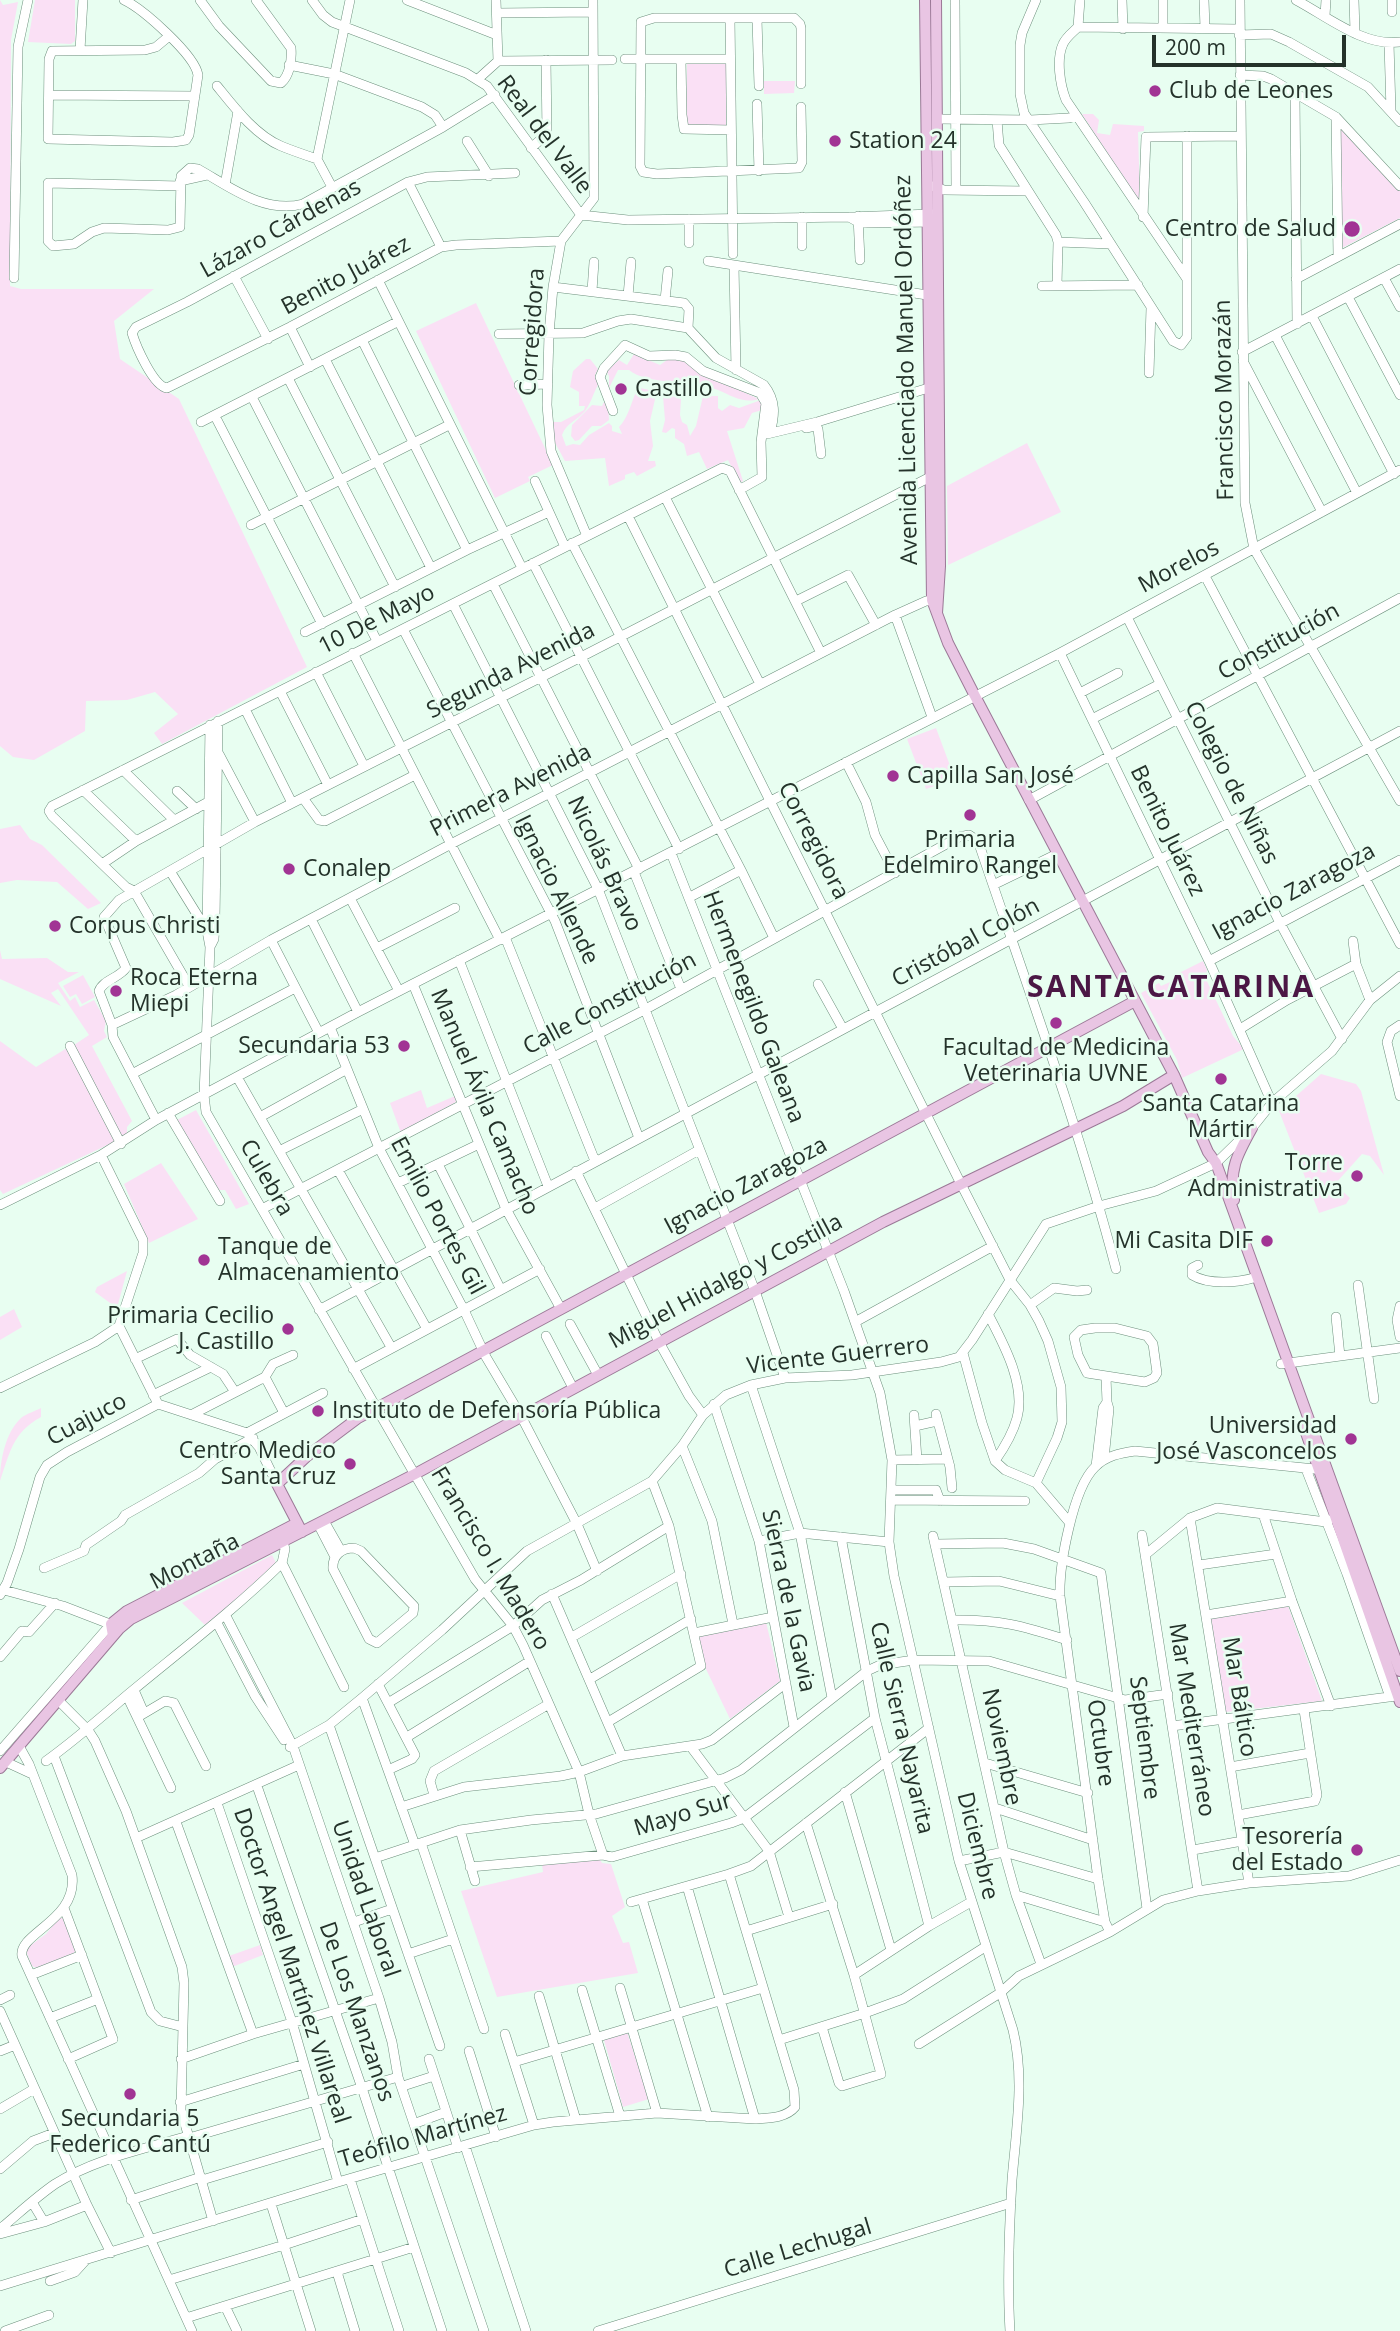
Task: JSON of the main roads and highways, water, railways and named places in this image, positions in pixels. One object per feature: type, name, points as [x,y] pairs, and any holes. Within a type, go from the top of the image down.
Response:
[{"type":"main road","name":"Avenida Licenciado Manuel Ordóñez","points":[[925,0],[926,88],[930,123],[937,148],[937,190],[932,218],[927,295],[933,386]]},
{"type":"main road","name":"Avenida Licenciado Manuel Ordóñez","points":[[936,0],[926,181],[932,218],[937,613],[948,643],[975,696],[1174,1075],[1240,1230],[1254,1278]]},
{"type":"main road","name":"Ignacio Zaragoza","points":[[299,1528],[277,1484],[306,1457],[376,1406],[1135,1001]]},
{"type":"main road","name":"Miguel Hidalgo y Costilla","points":[[299,1528],[321,1522],[415,1474],[828,1252],[1150,1091],[1174,1075]]},
{"type":"main road","points":[[1240,1230],[1232,1173],[1237,1156],[1252,1128]]},
{"type":"main road","name":"Avenida Licenciado Manuel Ordóñez","points":[[1213,1164],[1378,1622],[1397,1698]]},
{"type":"main road","name":"Avenida Licenciado Manuel Ordóñez","points":[[1323,1470],[1331,1519],[1400,1671]]},
{"type":"main road","name":"Montaña","points":[[2,1760],[19,1746],[59,1701],[136,1606],[299,1528]]},
{"type":"main road","points":[[1348,1574],[1350,1556]]},
{"type":"main road","points":[[1397,1698],[1400,1680]]},
{"type":"place","name":"Club de Leones","points":[[1155,91]]},
{"type":"place","name":"Station 24","points":[[835,141]]},
{"type":"place","name":"Centro de Salud","points":[[1352,229]]},
{"type":"place","name":"Castillo","points":[[621,389]]},
{"type":"place","name":"Capilla San José","points":[[893,776]]},
{"type":"place","name":"Primaria Edelmiro Rangel","points":[[970,815]]},
{"type":"place","name":"Conalep","points":[[289,869]]},
{"type":"place","name":"Corpus Christi","points":[[55,926]]},
{"type":"place","name":"Roca Eterna Miepi","points":[[116,991]]},
{"type":"place","name":"Facultad de Medicina Veterinaria UVNE","points":[[1056,1023]]},
{"type":"place","name":"Secundaria 53","points":[[404,1046]]},
{"type":"place","name":"Santa Catarina Mártir","points":[[1221,1079]]},
{"type":"place","name":"Torre Administrativa","points":[[1357,1176]]},
{"type":"place","name":"Mi Casita DIF","points":[[1267,1241]]},
{"type":"place","name":"Tanque de Almacenamiento","points":[[204,1260]]},
{"type":"place","name":"Primaria Cecilio J. Castillo","points":[[288,1329]]},
{"type":"place","name":"Instituto de Defensoría Pública","points":[[318,1411]]},
{"type":"place","name":"Universidad José Vasconcelos","points":[[1351,1439]]},
{"type":"place","name":"Centro Medico Santa Cruz","points":[[350,1464]]},
{"type":"place","name":"Tesorería del Estado","points":[[1357,1850]]},
{"type":"place","name":"Secundaria 5 Federico Cantú","points":[[130,2094]]},
{"type":"district","name":"SANTA CATARINA","points":[[1171,988]]}]
